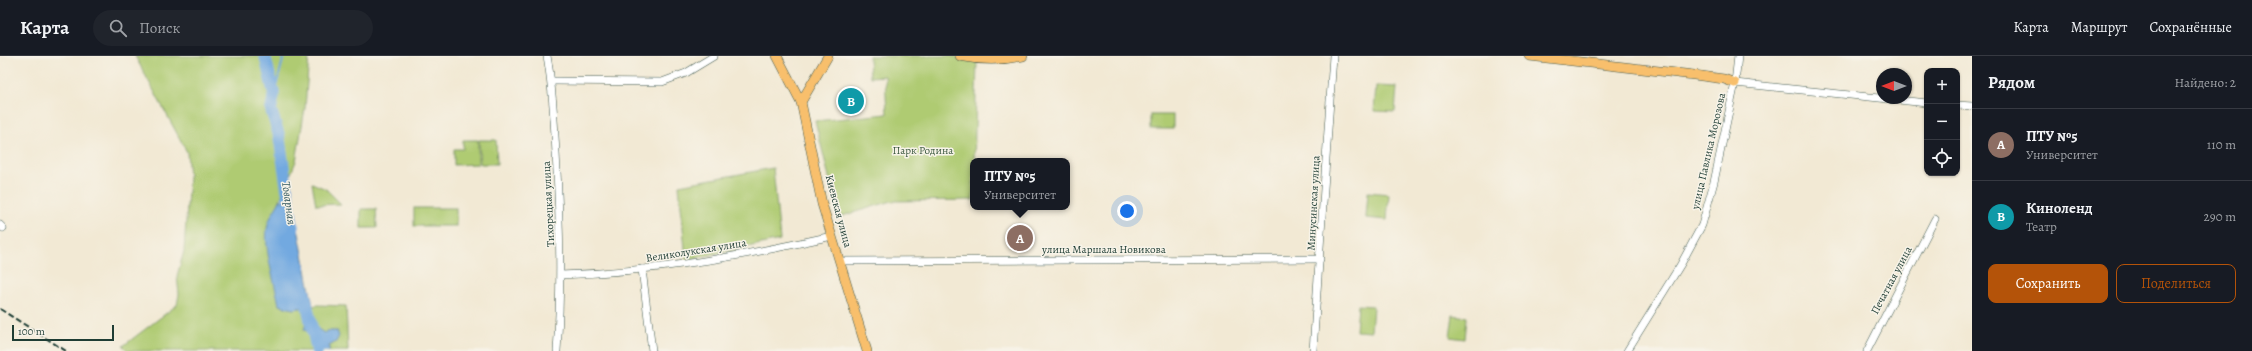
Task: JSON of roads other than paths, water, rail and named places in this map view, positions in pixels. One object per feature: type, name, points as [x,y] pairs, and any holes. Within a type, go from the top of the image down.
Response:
[{"type":"main road","name":"Киевская улица","points":[[777,56],[801,102],[822,204],[867,351]]},
{"type":"main road","points":[[801,102],[828,56]]},
{"type":"main road","points":[[960,56],[984,61],[1005,60],[1023,56]]},
{"type":"main road","points":[[1530,56],[1724,79],[1735,83]]},
{"type":"street","name":"Тихорецкая улица","points":[[547,56],[552,81],[560,201],[562,275],[557,351]]},
{"type":"street","points":[[552,81],[662,82],[686,73],[714,56]]},
{"type":"street","name":"Минусинская улица","points":[[1313,351],[1333,56]]},
{"type":"street","name":"улица Павлика Морозова","points":[[1627,351],[1681,264],[1702,225],[1714,182],[1735,83],[1738,56]]},
{"type":"street","points":[[1735,83],[1924,103]]},
{"type":"street","points":[[1960,105],[1972,106]]},
{"type":"street","name":"Печатная улица","points":[[1867,351],[1935,219]]},
{"type":"street","name":"Великолукская улица","points":[[562,275],[642,269],[747,254],[832,236]]},
{"type":"street","name":"улица Маршала Новикова","points":[[840,262],[1320,259]]},
{"type":"street","points":[[642,269],[652,351]]},
{"type":"water","points":[[281,199],[298,228],[313,306],[293,309],[279,305],[268,253],[267,233],[269,221]]},
{"type":"water","points":[[308,315],[312,315],[312,325],[324,333],[327,331],[337,331],[339,336],[336,342],[329,346],[329,351],[314,351],[314,342],[310,332],[304,330]]},
{"type":"waterway","name":"Товарная","points":[[265,56],[274,94],[271,110],[279,135],[293,230]]},
{"type":"waterway","points":[[274,94],[284,56]]},
{"type":"waterway","name":"Товарная","points":[[304,291],[317,351]]},
{"type":"railway","points":[[0,309],[66,351]]},
{"type":"place","name":"Киноленд","points":[[851,101]]},
{"type":"place","name":"ПТУ №5","points":[[1020,238]]},
{"type":"park label","name":"Парк Родина","points":[[923,150]]}]
